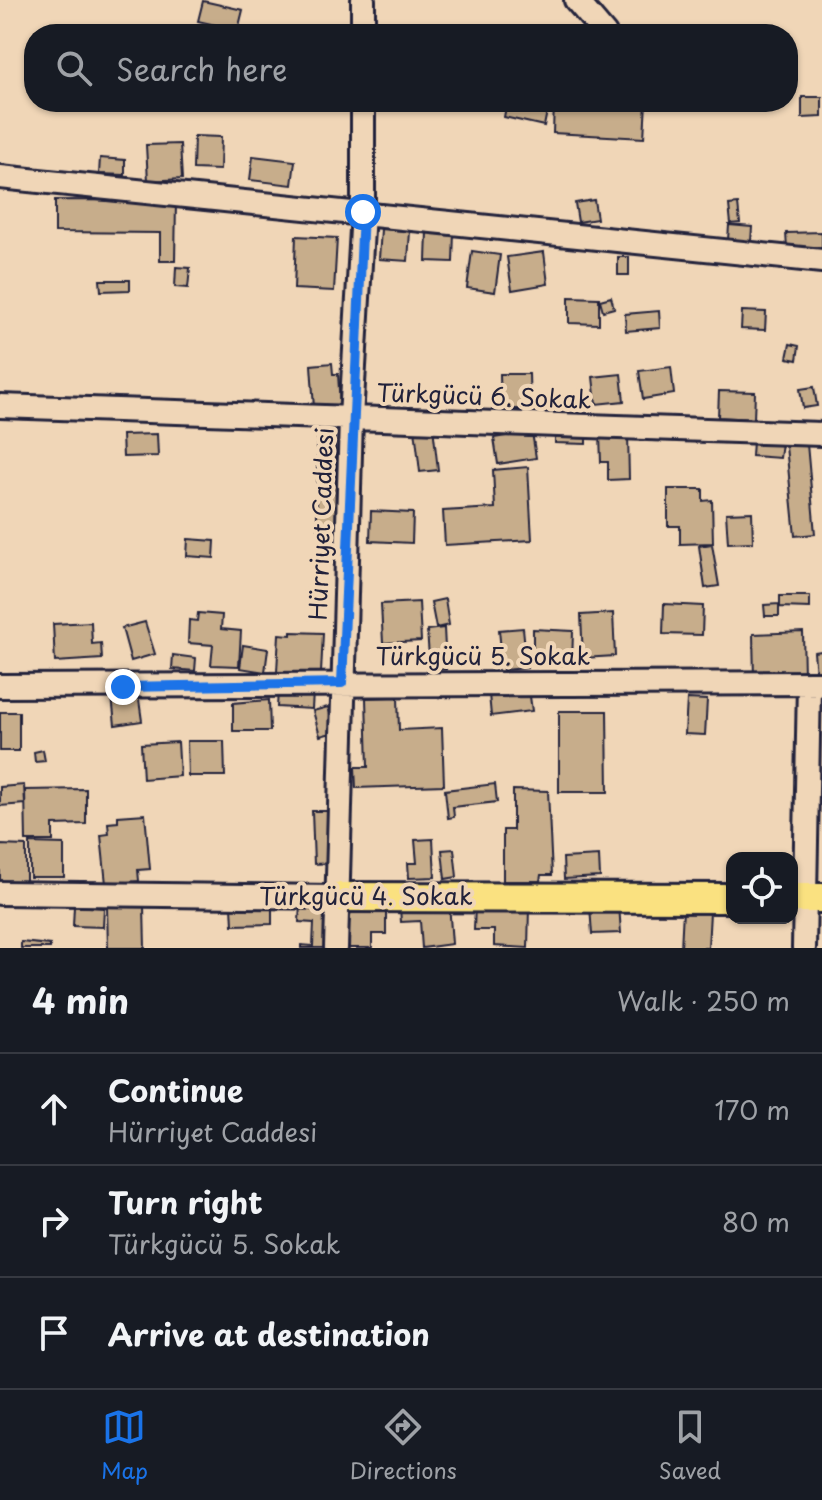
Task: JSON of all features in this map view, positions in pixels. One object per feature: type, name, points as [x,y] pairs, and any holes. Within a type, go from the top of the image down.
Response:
[{"type":"main road","name":"Türkgücü 4. Sokak","points":[[338,897],[726,898]]},
{"type":"street","points":[[363,0],[363,24]]},
{"type":"street","points":[[576,0],[596,24]]},
{"type":"street","name":"Hürriyet Caddesi","points":[[336,948],[351,418],[363,212],[363,112]]},
{"type":"street","points":[[0,177],[822,261]]},
{"type":"street","name":"Türkgücü 6. Sokak","points":[[0,406],[822,434]]},
{"type":"street","points":[[804,948],[816,683]]},
{"type":"street","name":"Türkgücü 5. Sokak","points":[[0,686],[816,683]]},
{"type":"street","name":"Türkgücü 4. Sokak","points":[[0,893],[338,897]]},
{"type":"building","points":[[203,1],[243,10],[240,24],[198,21]]},
{"type":"building","points":[[802,97],[822,97],[822,117],[802,118]]},
{"type":"building","points":[[505,112],[547,112],[544,126],[504,117]]},
{"type":"building","points":[[554,112],[645,112],[644,138],[553,133]]},
{"type":"building","points":[[194,136],[221,137],[220,170],[193,169]]},
{"type":"building","points":[[180,144],[182,179],[148,181],[146,145]]},
{"type":"building","points":[[253,156],[295,161],[292,185],[250,180]]},
{"type":"building","points":[[100,158],[125,160],[125,175],[99,174]]},
{"type":"building","points":[[55,200],[176,201],[175,261],[160,261],[160,233],[55,232]]},
{"type":"building","points":[[594,200],[597,219],[578,222],[575,203]]},
{"type":"building","points":[[738,204],[740,223],[731,224],[729,205]]},
{"type":"building","points":[[729,225],[752,227],[751,242],[728,240]]},
{"type":"building","points":[[381,229],[410,231],[408,261],[379,259]]},
{"type":"building","points":[[427,231],[454,232],[453,262],[426,261]]},
{"type":"building","points":[[822,232],[822,247],[787,248],[786,233]]},
{"type":"building","points":[[296,236],[337,238],[334,291],[294,289]]},
{"type":"building","points":[[472,251],[500,255],[495,292],[467,288]]},
{"type":"building","points":[[544,252],[548,284],[512,290],[507,257]]},
{"type":"building","points":[[618,257],[629,257],[629,275],[618,275]]},
{"type":"building","points":[[176,267],[190,268],[188,288],[175,287]]},
{"type":"building","points":[[100,280],[130,280],[130,290],[101,291]]},
{"type":"building","points":[[569,297],[599,298],[599,324],[569,323]]},
{"type":"building","points":[[611,297],[614,308],[603,311],[600,300]]},
{"type":"building","points":[[659,311],[660,328],[626,331],[625,314]]},
{"type":"building","points":[[742,311],[766,312],[765,330],[741,329]]},
{"type":"building","points":[[790,344],[799,346],[797,360],[787,358]]},
{"type":"building","points":[[332,363],[333,374],[338,374],[340,406],[314,408],[311,365]]},
{"type":"building","points":[[671,367],[674,394],[643,399],[639,371]]},
{"type":"building","points":[[500,374],[529,374],[530,409],[501,409]]},
{"type":"building","points":[[621,374],[624,401],[596,404],[593,377]]},
{"type":"building","points":[[814,387],[817,406],[803,408],[800,389]]},
{"type":"building","points":[[719,391],[755,392],[754,419],[718,417]]},
{"type":"building","points":[[317,426],[335,426],[336,528],[317,528]]},
{"type":"building","points":[[433,427],[438,470],[420,472],[415,429]]},
{"type":"building","points":[[532,432],[536,458],[498,464],[494,438]]},
{"type":"building","points":[[555,432],[586,433],[586,444],[555,443]]},
{"type":"building","points":[[157,434],[158,456],[123,457],[122,435]]},
{"type":"building","points":[[628,434],[629,479],[608,480],[608,462],[601,462],[600,435]]},
{"type":"building","points":[[753,441],[782,443],[780,458],[752,456]]},
{"type":"building","points":[[807,444],[815,534],[795,536],[786,446]]},
{"type":"building","points":[[528,467],[532,540],[445,545],[443,511],[495,508],[493,470]]},
{"type":"building","points":[[668,489],[703,489],[703,501],[712,500],[713,543],[680,544],[680,526],[668,526]]},
{"type":"building","points":[[371,511],[413,513],[412,543],[370,541]]},
{"type":"building","points":[[752,512],[753,542],[728,543],[726,513]]},
{"type":"building","points":[[188,539],[215,541],[214,558],[187,556]]},
{"type":"building","points":[[712,544],[719,586],[705,588],[699,546]]},
{"type":"building","points":[[780,596],[810,596],[810,608],[780,607]]},
{"type":"building","points":[[445,599],[449,625],[436,628],[431,602]]},
{"type":"building","points":[[419,602],[421,641],[383,643],[381,604]]},
{"type":"building","points":[[664,604],[703,606],[702,635],[663,634]]},
{"type":"building","points":[[779,604],[779,616],[765,616],[764,605]]},
{"type":"building","points":[[198,613],[222,615],[221,629],[241,631],[239,666],[211,665],[213,645],[188,643],[189,620],[197,621]]},
{"type":"building","points":[[613,613],[615,656],[583,658],[581,615]]},
{"type":"building","points":[[91,622],[92,644],[101,643],[102,659],[55,662],[53,624]]},
{"type":"building","points":[[145,622],[155,654],[131,661],[122,628]]},
{"type":"building","points":[[444,628],[446,669],[430,670],[427,630]]},
{"type":"building","points":[[523,628],[527,668],[503,670],[499,630]]},
{"type":"building","points":[[533,629],[573,631],[572,665],[533,664]]},
{"type":"building","points":[[291,632],[323,633],[321,673],[277,672],[279,634],[291,635]]},
{"type":"building","points":[[803,632],[804,676],[754,678],[753,634]]},
{"type":"building","points":[[243,645],[268,649],[265,672],[240,668]]},
{"type":"building","points":[[822,651],[822,673],[816,674],[814,652]]},
{"type":"building","points":[[173,655],[196,658],[195,671],[172,669]]},
{"type":"building","points":[[529,689],[532,711],[491,716],[489,694]]},
{"type":"building","points":[[278,691],[313,692],[312,709],[277,707]]},
{"type":"building","points":[[138,693],[142,721],[115,725],[112,696]]},
{"type":"building","points":[[398,697],[399,730],[442,728],[444,785],[356,788],[355,767],[368,767],[366,698]]},
{"type":"building","points":[[687,699],[707,700],[705,735],[685,734]]},
{"type":"building","points":[[269,700],[270,731],[233,731],[233,703]]},
{"type":"building","points":[[328,707],[335,732],[320,736],[313,711]]},
{"type":"building","points":[[559,711],[607,711],[608,792],[559,792]]},
{"type":"building","points":[[0,712],[19,712],[19,751],[0,751]]},
{"type":"building","points":[[187,741],[224,741],[225,776],[188,776]]},
{"type":"building","points":[[178,742],[180,776],[143,779],[141,744]]},
{"type":"building","points":[[43,750],[45,761],[35,762],[34,752]]},
{"type":"building","points":[[495,784],[497,802],[453,807],[454,817],[448,818],[445,790]]},
{"type":"building","points":[[24,785],[25,804],[0,806],[0,787]]},
{"type":"building","points":[[86,789],[86,824],[53,825],[53,841],[26,841],[25,790]]},
{"type":"building","points":[[513,790],[548,791],[552,875],[541,875],[540,881],[503,881],[503,830],[513,830]]},
{"type":"building","points":[[312,811],[331,811],[333,863],[314,864]]},
{"type":"building","points":[[145,814],[150,869],[138,870],[139,881],[106,884],[101,835],[109,834],[108,823],[118,822],[118,816]]},
{"type":"building","points":[[433,839],[435,877],[409,878],[408,863],[417,863],[415,840]]},
{"type":"building","points":[[30,843],[64,844],[64,877],[30,877]]},
{"type":"building","points":[[0,845],[26,846],[26,881],[0,881]]},
{"type":"building","points":[[454,849],[457,877],[445,879],[442,850]]},
{"type":"building","points":[[599,856],[600,877],[564,879],[563,858]]},
{"type":"building","points":[[300,903],[332,905],[329,948],[301,948],[301,945],[313,946],[314,923],[299,922]]},
{"type":"building","points":[[449,903],[452,944],[422,948],[420,921],[401,922],[400,907]]},
{"type":"building","points":[[272,905],[272,924],[233,925],[232,906]]},
{"type":"building","points":[[475,905],[529,907],[528,948],[494,946],[494,930],[474,930]]},
{"type":"building","points":[[619,905],[621,933],[592,934],[590,907]]},
{"type":"building","points":[[74,906],[104,908],[103,927],[73,926]]},
{"type":"building","points":[[144,906],[145,948],[108,948],[107,907]]},
{"type":"building","points":[[351,909],[386,910],[386,934],[372,934],[372,948],[346,948]]},
{"type":"building","points":[[683,910],[710,912],[708,948],[681,948]]},
{"type":"building","points":[[21,942],[50,945],[50,948],[21,948]]},
{"type":"route","points":[[123,687],[342,683],[351,418],[363,212]]}]
